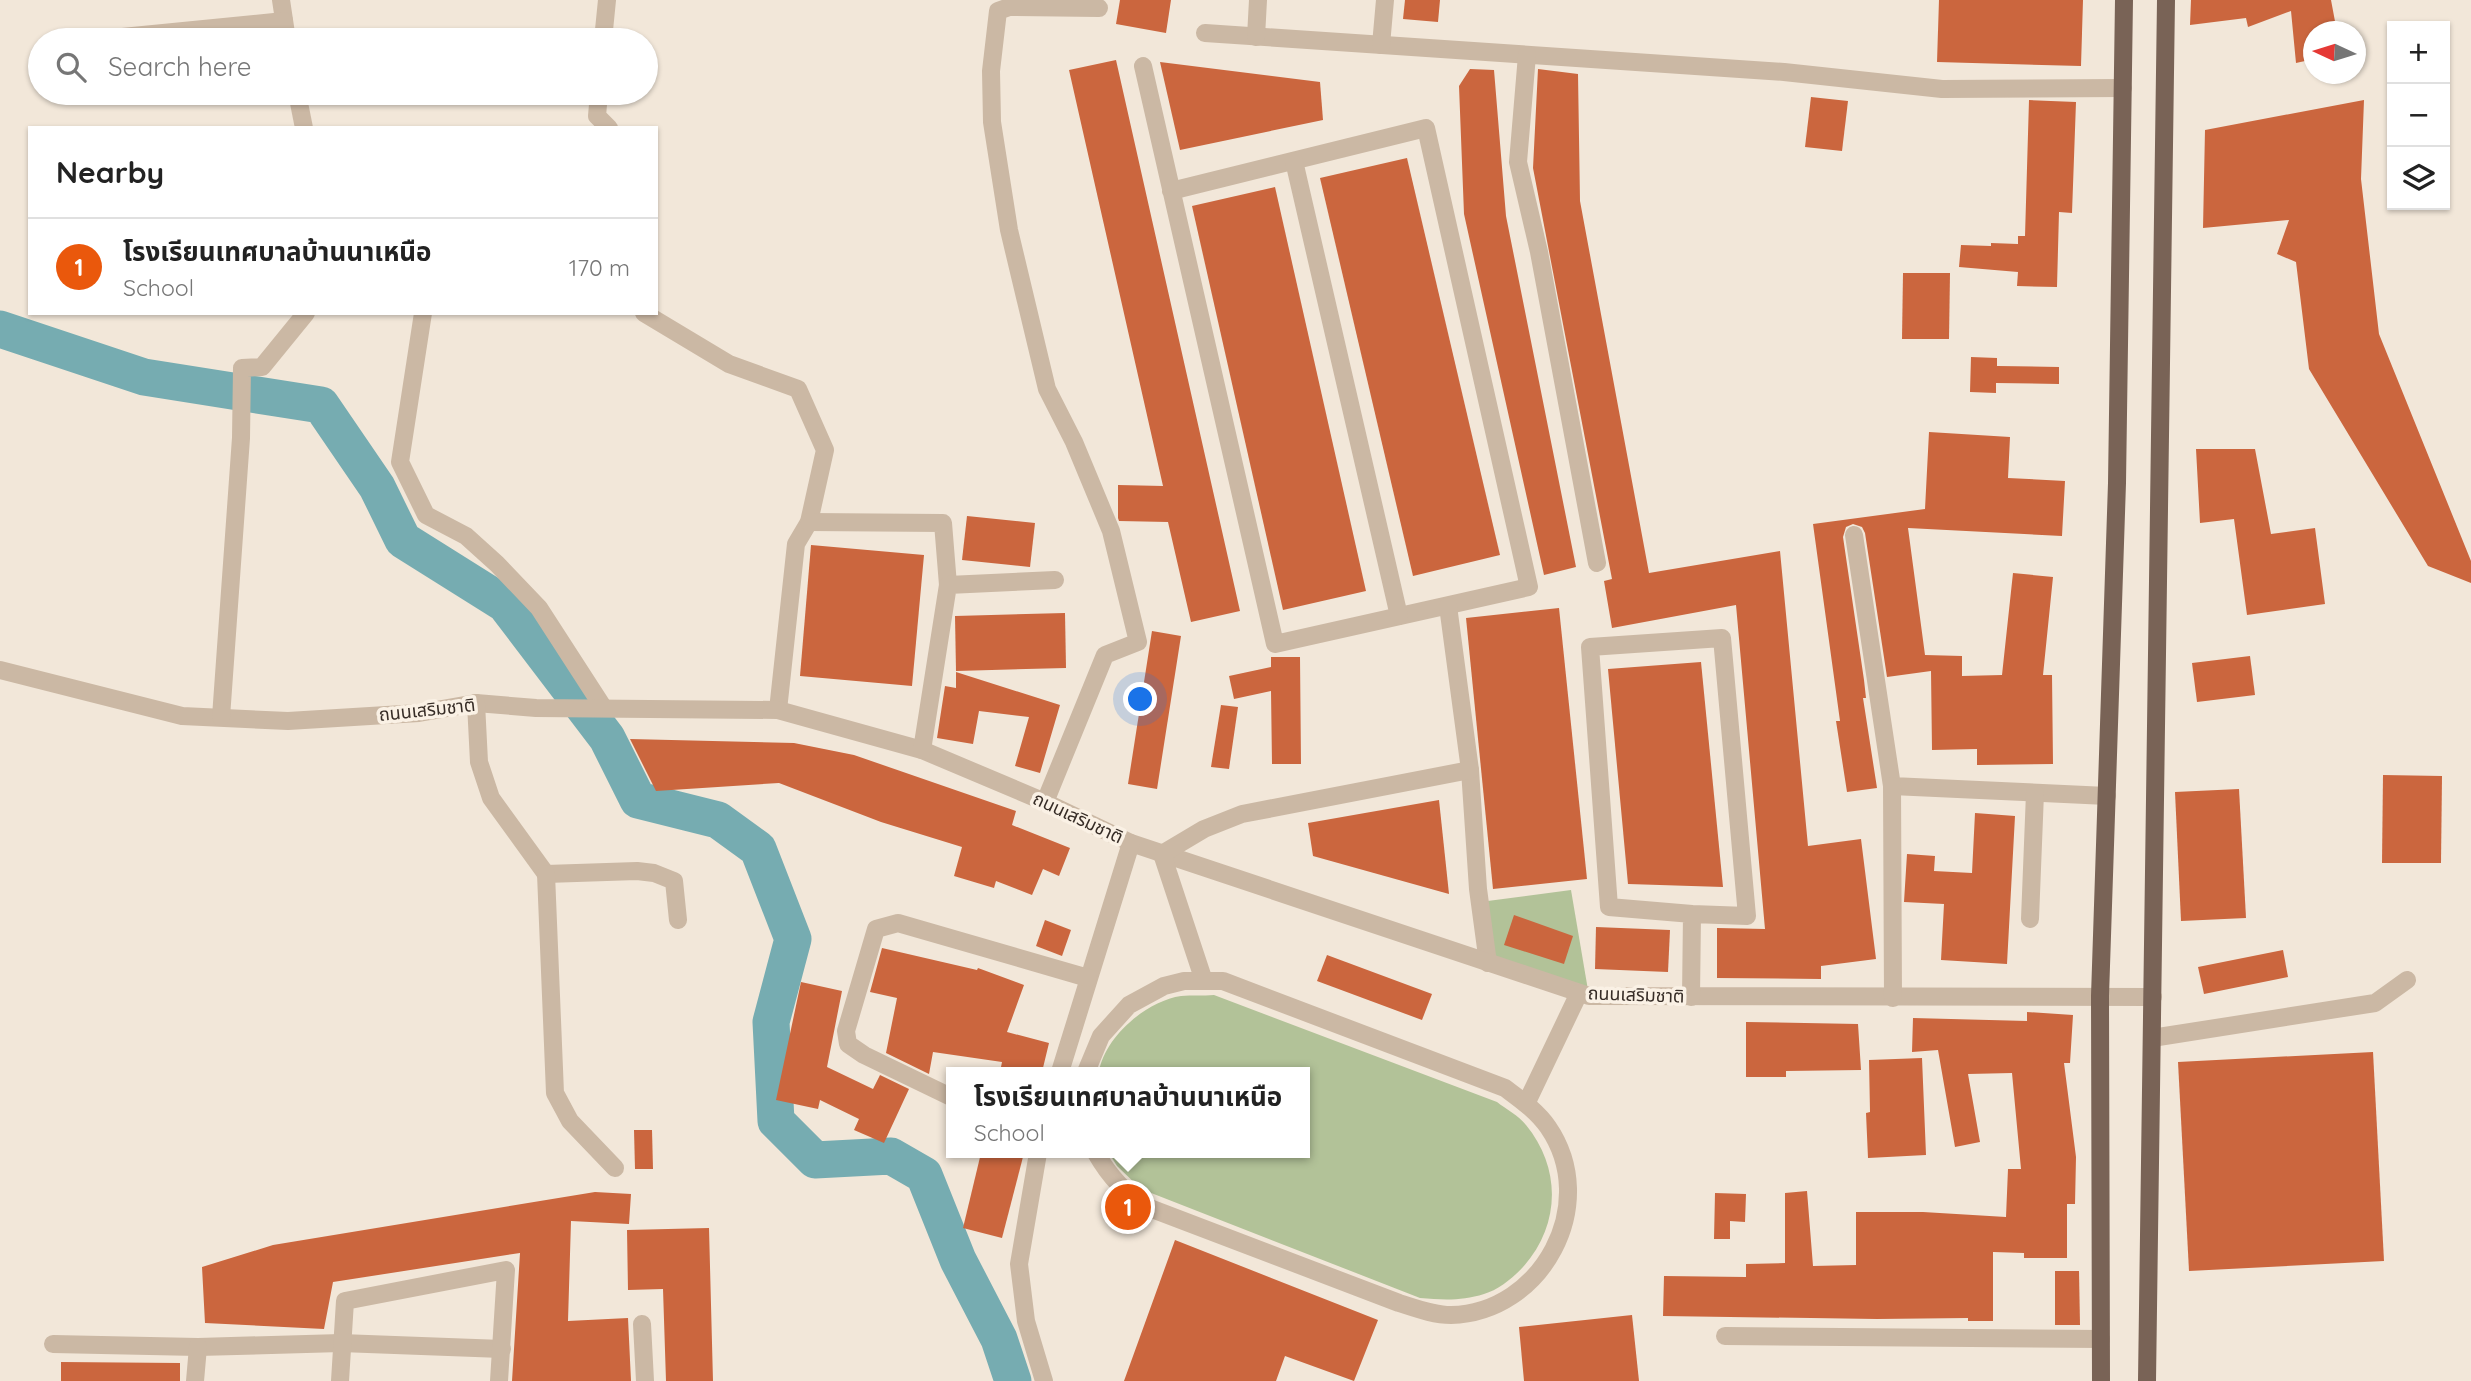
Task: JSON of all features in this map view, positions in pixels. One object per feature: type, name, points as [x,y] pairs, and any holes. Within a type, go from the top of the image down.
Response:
[{"type":"main road","points":[[2101,1381],[2100,996],[2117,469],[2124,0]]},
{"type":"main road","points":[[2147,1381],[2166,0]]},
{"type":"street","points":[[281,0],[285,28]]},
{"type":"street","points":[[604,28],[607,0]]},
{"type":"street","points":[[1256,37],[1258,0]]},
{"type":"street","points":[[1381,45],[1385,0]]},
{"type":"street","points":[[1045,802],[1105,655],[1138,642],[1111,531],[1074,442],[1047,388],[1009,230],[992,122],[990,71],[999,5],[1099,8]]},
{"type":"street","points":[[213,28],[284,21]]},
{"type":"street","points":[[1205,33],[1784,72],[1942,89],[2123,88]]},
{"type":"street","points":[[1527,55],[1518,162],[1539,252],[1597,563]]},
{"type":"street","points":[[1143,66],[1171,191],[1275,644],[1529,587],[1426,128],[1171,191]]},
{"type":"street","points":[[299,105],[304,126]]},
{"type":"street","points":[[598,105],[597,116],[607,126]]},
{"type":"street","points":[[1294,161],[1399,616]]},
{"type":"street","points":[[222,717],[241,438],[242,368],[262,367],[304,315]]},
{"type":"street","points":[[423,315],[400,462],[426,515],[466,536],[540,608],[603,707]]},
{"type":"street","points":[[647,315],[729,364],[798,389],[825,450],[809,522],[796,544],[778,710]]},
{"type":"street","points":[[809,522],[943,523],[948,585],[922,750]]},
{"type":"street","points":[[1854,535],[1892,786],[1892,998]]},
{"type":"street","points":[[948,585],[1055,580]]},
{"type":"street","points":[[1448,606],[1470,770],[1478,889],[1488,963]]},
{"type":"street","points":[[1722,638],[1747,916],[1692,914],[1609,907],[1590,647],[1722,638]]},
{"type":"street","name":"ถนนเสริมชาติ","points":[[0,670],[182,716],[288,721],[419,713],[476,703],[536,708],[603,707],[618,710],[778,710],[922,750],[1045,802],[1131,843],[1589,996],[2153,997]]},
{"type":"street","points":[[476,703],[479,762],[491,799],[546,874],[555,1093],[570,1121],[615,1168]]},
{"type":"street","points":[[1204,981],[1162,854],[1204,829],[1242,814],[1470,770]]},
{"type":"street","points":[[1892,786],[2107,796]]},
{"type":"street","points":[[2030,919],[2035,793]]},
{"type":"street","points":[[1061,1067],[1131,843]]},
{"type":"street","points":[[546,874],[654,873],[674,881],[678,920]]},
{"type":"street","points":[[1691,997],[1692,914]]},
{"type":"street","points":[[946,1095],[864,1055],[848,1044],[846,1031],[876,929],[898,923],[1088,978]]},
{"type":"street","points":[[2152,1038],[2375,1003],[2407,980]]},
{"type":"street","points":[[1088,1067],[1101,1036],[1129,1005],[1164,986],[1184,981],[1223,981],[1505,1088],[1549,1128],[1558,1144],[1568,1183],[1565,1222],[1550,1259],[1524,1288],[1490,1308],[1440,1315],[1399,1303],[1147,1207],[1118,1185],[1099,1158]]},
{"type":"street","points":[[1525,1104],[1580,993]]},
{"type":"street","points":[[1037,1158],[1019,1265],[1026,1321],[1044,1381]]},
{"type":"street","points":[[340,1381],[345,1301],[506,1270],[499,1381]]},
{"type":"street","points":[[642,1324],[645,1381]]},
{"type":"street","points":[[1726,1336],[2101,1339]]},
{"type":"street","points":[[53,1344],[198,1347],[341,1343],[502,1349]]},
{"type":"street","points":[[195,1381],[198,1347]]},
{"type":"green space","points":[[1571,890],[1589,996],[1488,963],[1480,902]]},
{"type":"green space","points":[[1214,995],[1497,1102],[1520,1119],[1538,1142],[1546,1160],[1552,1197],[1544,1234],[1523,1267],[1495,1290],[1484,1294],[1452,1299],[1420,1298],[1141,1189],[1112,1158],[1310,1158],[1310,1067],[1101,1067],[1109,1046],[1129,1023],[1154,1005],[1181,996]]},
{"type":"building","points":[[1120,0],[1171,0],[1166,33],[1116,24]]},
{"type":"building","points":[[1405,0],[1440,0],[1438,22],[1403,19]]},
{"type":"building","points":[[1939,0],[2083,0],[2081,66],[1937,62]]},
{"type":"building","points":[[2191,0],[2331,0],[2335,21],[2303,21],[2303,61],[2296,63],[2291,11],[2248,27],[2246,18],[2190,25]]},
{"type":"building","points":[[1116,60],[1240,611],[1191,622],[1168,522],[1119,521],[1118,518],[1118,485],[1163,486],[1069,70]]},
{"type":"building","points":[[1160,62],[1320,82],[1323,120],[1180,150]]},
{"type":"building","points":[[1470,69],[1494,70],[1506,216],[1576,567],[1544,575],[1464,214],[1459,86]]},
{"type":"building","points":[[1538,69],[1578,74],[1580,201],[1649,573],[1780,551],[1808,846],[1861,839],[1876,959],[1821,966],[1821,979],[1717,978],[1717,928],[1765,929],[1736,605],[1612,628],[1604,581],[1612,579],[1533,168]]},
{"type":"building","points":[[1811,97],[1848,101],[1842,151],[1805,147]]},
{"type":"building","points":[[2029,100],[2076,102],[2072,213],[2059,212],[2057,287],[2017,286],[2018,272],[1959,267],[1961,245],[2018,244],[2018,236],[2025,236]]},
{"type":"building","points":[[2364,100],[2361,179],[2379,334],[2471,561],[2471,583],[2428,566],[2309,369],[2296,262],[2277,254],[2289,220],[2203,228],[2205,130]]},
{"type":"building","points":[[1407,158],[1500,555],[1413,576],[1320,178]]},
{"type":"building","points":[[1275,187],[1366,591],[1283,610],[1192,206]]},
{"type":"building","points":[[1903,273],[1950,273],[1949,339],[1902,339]]},
{"type":"building","points":[[1971,357],[1997,358],[1997,366],[2059,367],[2059,384],[1996,383],[1996,393],[1970,392]]},
{"type":"building","points":[[1929,432],[2010,437],[2008,478],[2065,481],[2062,536],[1908,528],[1925,655],[1962,656],[1962,676],[2002,675],[2013,573],[2053,577],[2043,675],[2052,675],[2053,764],[1977,765],[1977,749],[1932,750],[1931,671],[1887,677],[1865,533],[1862,527],[1853,524],[1846,527],[1843,537],[1877,788],[1847,792],[1813,524],[1925,509]]},
{"type":"building","points":[[2196,449],[2255,449],[2271,534],[2315,528],[2325,604],[2247,615],[2234,519],[2200,523]]},
{"type":"building","points":[[967,516],[1035,523],[1030,567],[962,560]]},
{"type":"building","points":[[811,545],[924,555],[912,686],[800,676]]},
{"type":"building","points":[[1559,608],[1587,879],[1493,889],[1466,618]]},
{"type":"building","points":[[1065,613],[1066,668],[956,671],[955,616]]},
{"type":"building","points":[[1152,631],[1181,636],[1157,789],[1128,784]]},
{"type":"building","points":[[2250,656],[2255,695],[2197,702],[2192,663]]},
{"type":"building","points":[[1271,657],[1300,657],[1301,764],[1272,764],[1271,691],[1234,699],[1229,676],[1271,667]]},
{"type":"building","points":[[1701,662],[1723,887],[1628,884],[1608,669]]},
{"type":"building","points":[[956,672],[1060,705],[1040,773],[1015,766],[1029,717],[979,711],[973,744],[937,738],[945,686],[956,688]]},
{"type":"building","points":[[1221,705],[1238,707],[1229,769],[1211,767]]},
{"type":"building","points":[[630,739],[794,743],[854,755],[1016,811],[1012,825],[1070,848],[1059,876],[1043,869],[1032,895],[996,881],[994,888],[954,876],[962,847],[881,822],[779,783],[656,791]]},
{"type":"building","points":[[2383,775],[2442,776],[2441,863],[2382,863]]},
{"type":"building","points":[[2239,789],[2246,918],[2181,921],[2175,792]]},
{"type":"building","points":[[1439,800],[1449,894],[1313,856],[1308,823]]},
{"type":"building","points":[[1975,813],[2015,816],[2007,964],[1941,960],[1944,904],[1904,902],[1907,854],[1935,856],[1934,871],[1972,873]]},
{"type":"building","points":[[1514,915],[1573,936],[1564,964],[1504,945]]},
{"type":"building","points":[[1045,920],[1071,930],[1062,956],[1036,946]]},
{"type":"building","points":[[1596,927],[1670,930],[1668,972],[1595,969]]},
{"type":"building","points":[[882,948],[977,970],[978,968],[1024,985],[1007,1032],[1049,1043],[1043,1067],[1001,1067],[1002,1062],[933,1052],[929,1074],[886,1053],[897,998],[870,992]]},
{"type":"building","points":[[2283,950],[2288,977],[2204,994],[2198,967]]},
{"type":"building","points":[[1327,955],[1432,994],[1422,1020],[1317,981]]},
{"type":"building","points":[[801,982],[842,991],[827,1067],[873,1089],[880,1075],[909,1089],[884,1143],[854,1130],[859,1119],[820,1100],[818,1109],[776,1100]]},
{"type":"building","points":[[2027,1012],[2073,1015],[2070,1063],[2064,1063],[2076,1157],[2075,1204],[2067,1204],[2067,1258],[2024,1258],[2024,1253],[1993,1252],[1993,1321],[1968,1321],[1968,1318],[1663,1316],[1664,1276],[1746,1277],[1746,1264],[1785,1263],[1785,1193],[1807,1191],[1813,1266],[1856,1265],[1856,1212],[1923,1212],[2006,1217],[2008,1169],[2021,1169],[2012,1073],[1968,1074],[1980,1142],[1955,1147],[1938,1050],[1912,1052],[1913,1018],[2027,1021]]},
{"type":"building","points":[[1746,1022],[1858,1024],[1861,1070],[1786,1071],[1786,1077],[1746,1077]]},
{"type":"building","points":[[2373,1052],[2384,1261],[2189,1271],[2178,1062]]},
{"type":"building","points":[[1922,1058],[1926,1155],[1868,1158],[1866,1113],[1870,1112],[1869,1060]]},
{"type":"building","points":[[634,1130],[652,1130],[653,1169],[635,1169]]},
{"type":"building","points":[[980,1158],[1023,1158],[1002,1238],[963,1228]]},
{"type":"building","points":[[595,1192],[631,1194],[629,1224],[571,1221],[568,1321],[628,1318],[631,1381],[512,1381],[520,1253],[333,1282],[324,1329],[205,1323],[202,1267],[273,1245]]},
{"type":"building","points":[[1715,1193],[1746,1194],[1745,1222],[1730,1221],[1730,1239],[1714,1239]]},
{"type":"building","points":[[709,1228],[713,1381],[666,1381],[663,1289],[628,1290],[627,1230]]},
{"type":"building","points":[[1175,1240],[1378,1320],[1354,1381],[1285,1356],[1276,1381],[1124,1381]]},
{"type":"building","points":[[2055,1271],[2079,1271],[2080,1325],[2055,1325]]},
{"type":"building","points":[[1632,1315],[1639,1381],[1524,1381],[1519,1327]]},
{"type":"building","points":[[61,1362],[180,1363],[180,1381],[61,1381]]},
{"type":"waterway","points":[[0,329],[144,377],[321,405],[377,487],[403,540],[505,604],[607,738],[638,800],[718,820],[758,849],[793,939],[771,1022],[776,1121],[815,1160],[891,1156],[924,1175],[958,1260],[999,1339],[1013,1381]]},
{"type":"place","name":"โรงเรียนเทศบาลบ้านนาเหนือ","points":[[1128,1207]]}]
